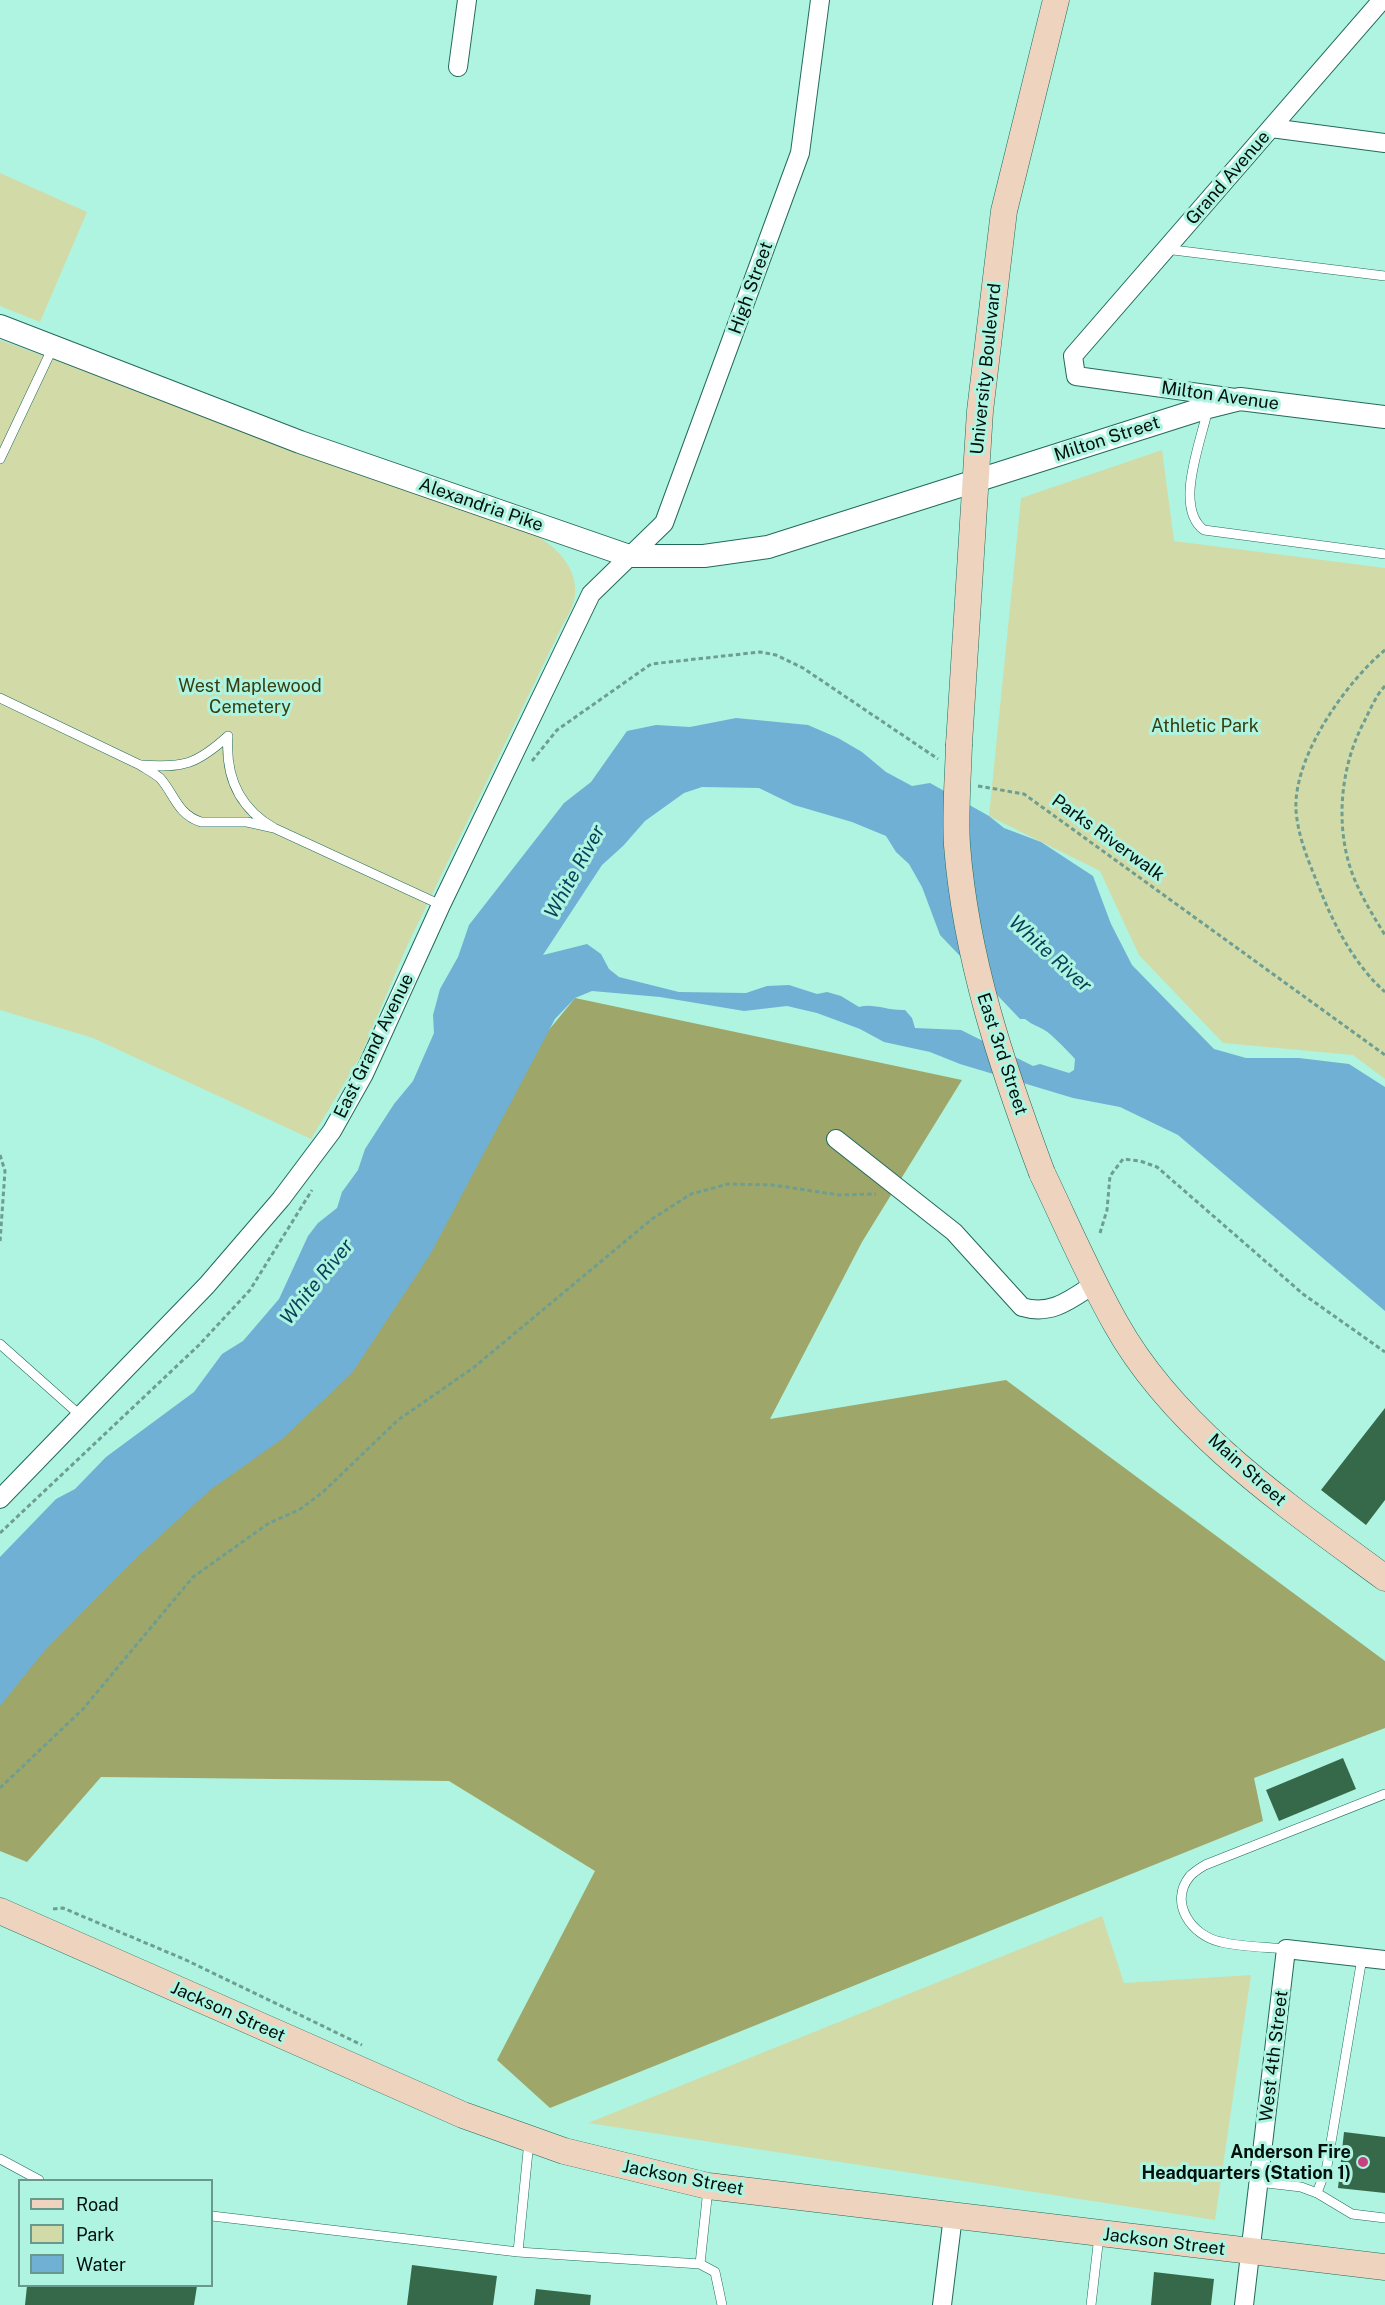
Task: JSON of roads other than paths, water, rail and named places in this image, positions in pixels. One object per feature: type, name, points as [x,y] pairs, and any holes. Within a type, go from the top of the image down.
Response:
[{"type":"main road","name":"University Boulevard","points":[[959,744],[975,481],[1004,210],[1056,0]]},
{"type":"main road","name":"East 3rd Street","points":[[959,744],[957,845],[974,962],[1005,1075],[1042,1173],[1116,1324],[1128,1342]]},
{"type":"main road","name":"Main Street","points":[[1128,1342],[1181,1409],[1256,1483],[1385,1578]]},
{"type":"main road","name":"Jackson Street","points":[[0,1911],[36,1916],[463,2115],[529,2140],[648,2174],[708,2186],[1250,2253],[1385,2267]]},
{"type":"street","points":[[458,68],[467,0]]},
{"type":"street","name":"High Street","points":[[629,556],[664,523],[800,153],[820,0]]},
{"type":"street","name":"Grand Avenue","points":[[1073,356],[1270,129],[1381,6]]},
{"type":"street","points":[[1270,129],[1385,142]]},
{"type":"street","name":"Alexandria Pike","points":[[0,326],[300,442],[629,556],[704,556],[768,547],[975,481]]},
{"type":"street","name":"Milton Avenue","points":[[1073,356],[1076,376],[1385,417]]},
{"type":"street","name":"Milton Street","points":[[975,481],[1208,407],[1240,399]]},
{"type":"street","name":"East Grand Avenue","points":[[0,1499],[207,1286],[282,1199],[332,1131],[364,1074],[441,905],[591,594],[629,556]]},
{"type":"street","points":[[836,1139],[954,1232],[1022,1306],[1038,1311],[1060,1306],[1096,1283]]},
{"type":"street","points":[[1286,1949],[1385,1960]]},
{"type":"street","name":"West 4th Street","points":[[1244,2305],[1286,1949]]},
{"type":"street","points":[[942,2305],[953,2216]]},
{"type":"lane","points":[[1166,249],[1385,276]]},
{"type":"lane","points":[[0,459],[53,347]]},
{"type":"lane","points":[[1208,407],[1189,490],[1190,509],[1195,523],[1204,530],[1385,554]]},
{"type":"lane","points":[[0,698],[140,765],[159,778],[179,808],[194,819],[201,822],[247,822],[274,828]]},
{"type":"lane","points":[[140,765],[170,768],[204,758],[228,736],[226,757],[231,780],[257,819],[441,905]]},
{"type":"lane","points":[[0,1344],[82,1417]]},
{"type":"lane","points":[[1286,1949],[1220,1942],[1206,1936],[1193,1926],[1182,1912],[1181,1896],[1190,1876],[1205,1865],[1385,1794]]},
{"type":"lane","points":[[1317,2193],[1327,2166],[1362,1958]]},
{"type":"lane","points":[[518,2252],[529,2140]]},
{"type":"lane","points":[[0,2159],[35,2179]]},
{"type":"lane","points":[[1258,2182],[1301,2187],[1317,2193],[1352,2214],[1385,2218]]},
{"type":"lane","points":[[699,2264],[708,2186]]},
{"type":"lane","points":[[213,2216],[518,2252],[699,2264],[715,2272],[722,2305]]},
{"type":"lane","points":[[1091,2305],[1099,2234]]},
{"type":"water","name":"White River","points":[[736,718],[808,725],[862,752],[886,772],[912,786],[930,783],[989,816],[1004,828],[1041,842],[1093,876],[1111,924],[1132,965],[1214,1049],[1246,1058],[1299,1058],[1349,1064],[1385,1087],[1385,1311],[1178,1135],[1120,1107],[1073,1098],[960,1064],[930,1052],[884,1042],[860,1029],[817,1013],[787,1006],[744,1011],[660,997],[592,991],[575,998],[555,1019],[431,1253],[352,1373],[282,1439],[210,1490],[135,1559],[45,1650],[0,1706],[0,1557],[56,1499],[75,1489],[106,1457],[194,1392],[222,1354],[243,1341],[279,1299],[308,1236],[318,1223],[337,1208],[342,1192],[358,1170],[365,1149],[394,1104],[413,1081],[434,1033],[433,1015],[440,989],[458,957],[469,925],[564,803],[591,782],[627,731],[656,725],[690,727]],"holes":[[[702,787],[759,788],[794,805],[852,822],[886,836],[896,852],[909,864],[922,887],[940,935],[1020,1019],[1025,1019],[1046,1031],[1065,1048],[1075,1059],[1074,1070],[1069,1073],[1040,1064],[1033,1066],[961,1030],[915,1028],[912,1018],[905,1010],[859,1007],[841,996],[827,992],[817,994],[789,985],[767,986],[746,993],[679,992],[619,977],[609,969],[601,954],[587,944],[543,955],[602,865],[645,821],[684,793]]]},
{"type":"place","name":"Anderson Fire Headquarters (Station 1)","points":[[1363,2162]]},
{"type":"park label","name":"West Maplewood Cemetery","points":[[250,696]]},
{"type":"park label","name":"Athletic Park","points":[[1205,726]]}]
